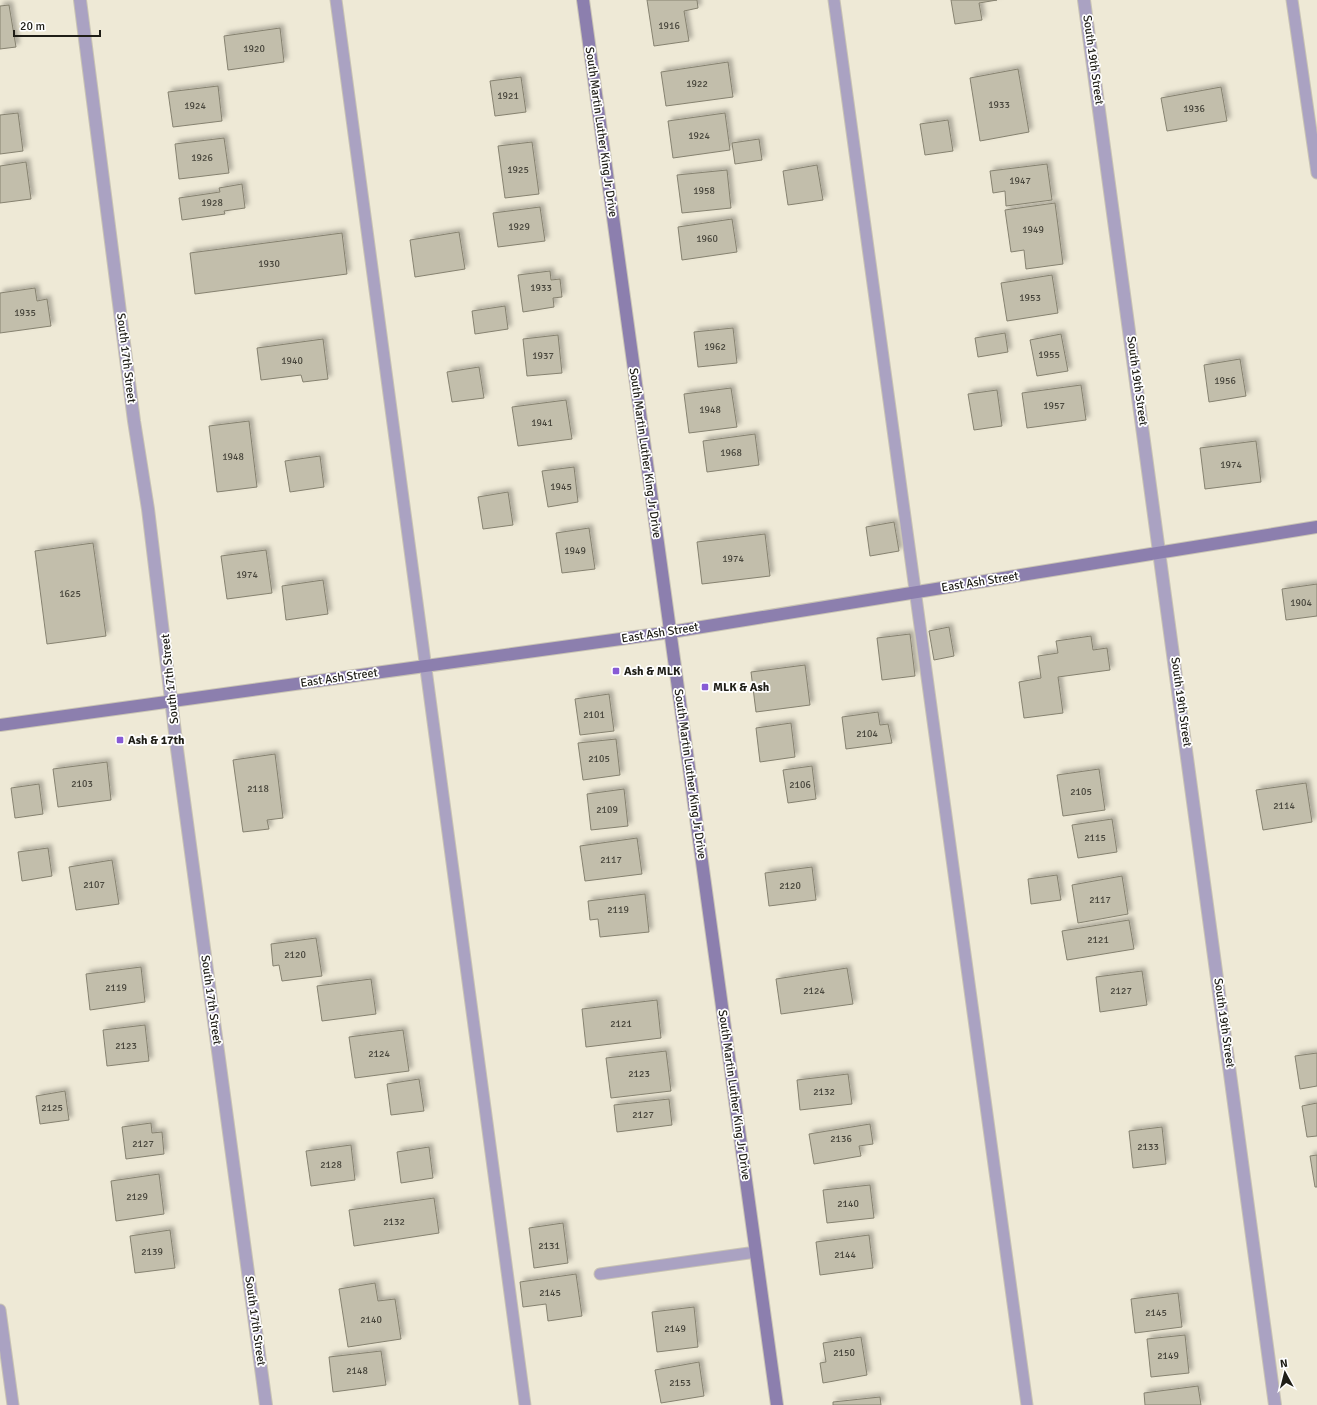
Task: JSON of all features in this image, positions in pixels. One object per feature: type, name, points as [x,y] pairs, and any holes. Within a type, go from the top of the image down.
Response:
[{"type":"street","name":"South 17th Street","points":[[80,0],[134,421],[148,509],[177,749],[266,1405]]},
{"type":"street","name":"South Martin Luther King Jr Drive","points":[[583,0],[777,1405]]},
{"type":"street","name":"South 19th Street","points":[[1084,0],[1275,1405]]},
{"type":"street","name":"East Ash Street","points":[[0,725],[671,632],[1317,527]]},
{"type":"lane","points":[[336,0],[524,1405]]},
{"type":"lane","points":[[834,0],[1027,1405]]},
{"type":"lane","points":[[1292,0],[1317,173]]},
{"type":"lane","points":[[600,1274],[756,1252]]},
{"type":"lane","points":[[0,1310],[13,1405]]},
{"type":"building","points":[[647,0],[697,0],[698,8],[684,11],[689,41],[654,46]]},
{"type":"building","points":[[951,0],[997,0],[979,3],[982,20],[955,24]]},
{"type":"building","points":[[9,5],[16,47],[0,49],[0,6]]},
{"type":"building","points":[[280,28],[284,62],[228,70],[224,36]]},
{"type":"building","points":[[728,62],[733,97],[666,106],[661,72]]},
{"type":"building","points":[[1018,69],[1029,132],[980,141],[970,78]]},
{"type":"building","points":[[521,77],[526,112],[495,116],[490,81]]},
{"type":"building","points":[[218,86],[222,121],[173,127],[168,92]]},
{"type":"building","points":[[1221,87],[1227,121],[1167,131],[1161,98]]},
{"type":"building","points":[[18,113],[23,151],[0,154],[0,115]]},
{"type":"building","points":[[725,113],[730,150],[673,158],[668,121]]},
{"type":"building","points":[[948,120],[953,151],[925,155],[920,124]]},
{"type":"building","points":[[224,138],[229,173],[179,179],[175,144]]},
{"type":"building","points":[[759,139],[762,160],[735,164],[732,143]]},
{"type":"building","points":[[532,142],[539,194],[505,198],[498,146]]},
{"type":"building","points":[[26,162],[31,199],[0,203],[0,166]]},
{"type":"building","points":[[1047,164],[1052,200],[1006,206],[1005,191],[993,193],[990,171]]},
{"type":"building","points":[[817,165],[823,200],[788,205],[783,171]]},
{"type":"building","points":[[727,170],[731,208],[682,213],[677,175]]},
{"type":"building","points":[[242,184],[245,208],[224,211],[225,214],[182,220],[179,198],[220,192],[219,188]]},
{"type":"building","points":[[1055,203],[1063,264],[1026,269],[1024,250],[1011,252],[1005,210]]},
{"type":"building","points":[[540,207],[545,241],[498,247],[493,213]]},
{"type":"building","points":[[732,219],[737,252],[682,260],[678,227]]},
{"type":"building","points":[[459,232],[465,269],[415,277],[410,240]]},
{"type":"building","points":[[342,233],[347,274],[195,294],[190,253]]},
{"type":"building","points":[[550,271],[551,280],[560,279],[562,297],[553,298],[554,307],[523,312],[518,275]]},
{"type":"building","points":[[1052,275],[1058,313],[1007,321],[1001,283]]},
{"type":"building","points":[[35,288],[37,301],[47,299],[51,326],[0,333],[0,293]]},
{"type":"building","points":[[505,306],[508,329],[475,334],[472,311]]},
{"type":"building","points":[[733,328],[737,363],[698,367],[694,332]]},
{"type":"building","points":[[1005,333],[1008,352],[978,357],[975,338]]},
{"type":"building","points":[[1061,334],[1068,371],[1037,376],[1030,340]]},
{"type":"building","points":[[558,335],[562,373],[527,376],[523,339]]},
{"type":"building","points":[[323,339],[328,379],[303,382],[301,375],[261,380],[257,348]]},
{"type":"building","points":[[1240,359],[1246,396],[1209,402],[1204,365]]},
{"type":"building","points":[[479,367],[484,398],[452,402],[447,372]]},
{"type":"building","points":[[1081,385],[1086,420],[1027,428],[1022,393]]},
{"type":"building","points":[[731,388],[737,427],[689,433],[684,394]]},
{"type":"building","points":[[997,390],[1002,426],[974,430],[968,394]]},
{"type":"building","points":[[566,400],[572,439],[518,446],[512,407]]},
{"type":"building","points":[[249,421],[257,487],[217,492],[209,426]]},
{"type":"building","points":[[755,434],[759,465],[707,472],[703,441]]},
{"type":"building","points":[[1256,441],[1261,482],[1205,489],[1200,448]]},
{"type":"building","points":[[320,456],[324,487],[290,492],[285,461]]},
{"type":"building","points":[[574,467],[578,502],[548,507],[542,471]]},
{"type":"building","points":[[508,492],[513,525],[483,529],[478,497]]},
{"type":"building","points":[[894,522],[899,551],[870,556],[866,527]]},
{"type":"building","points":[[589,528],[595,569],[562,573],[556,533]]},
{"type":"building","points":[[765,534],[770,576],[702,584],[697,542]]},
{"type":"building","points":[[93,543],[106,636],[47,644],[35,551]]},
{"type":"building","points":[[266,550],[272,593],[227,599],[221,556]]},
{"type":"building","points":[[323,580],[328,614],[286,620],[282,586]]},
{"type":"building","points":[[1317,584],[1317,616],[1286,620],[1282,589]]},
{"type":"building","points":[[949,627],[954,656],[934,660],[929,631]]},
{"type":"building","points":[[910,634],[915,676],[882,680],[877,638]]},
{"type":"building","points":[[1091,636],[1093,650],[1107,648],[1110,670],[1058,677],[1063,713],[1024,718],[1019,682],[1041,678],[1038,656],[1058,653],[1056,641]]},
{"type":"building","points":[[805,665],[810,705],[756,712],[751,672]]},
{"type":"building","points":[[609,694],[614,731],[580,735],[575,699]]},
{"type":"building","points":[[878,712],[880,725],[888,724],[892,743],[846,749],[842,717]]},
{"type":"building","points":[[791,723],[795,757],[760,762],[756,728]]},
{"type":"building","points":[[616,739],[620,775],[583,780],[578,743]]},
{"type":"building","points":[[275,754],[283,818],[267,820],[269,829],[243,832],[233,760]]},
{"type":"building","points":[[107,762],[111,800],[58,807],[53,769]]},
{"type":"building","points":[[812,766],[816,799],[788,803],[783,770]]},
{"type":"building","points":[[1099,769],[1105,810],[1063,816],[1057,775]]},
{"type":"building","points":[[1306,783],[1312,822],[1263,830],[1256,790]]},
{"type":"building","points":[[39,784],[43,814],[15,818],[11,788]]},
{"type":"building","points":[[624,789],[628,826],[591,830],[587,794]]},
{"type":"building","points":[[1112,819],[1117,852],[1078,858],[1072,825]]},
{"type":"building","points":[[637,838],[642,874],[585,881],[580,846]]},
{"type":"building","points":[[48,848],[52,876],[22,881],[18,852]]},
{"type":"building","points":[[112,860],[119,904],[76,910],[69,867]]},
{"type":"building","points":[[812,867],[816,900],[769,906],[765,873]]},
{"type":"building","points":[[1057,875],[1061,900],[1031,904],[1028,879]]},
{"type":"building","points":[[1122,876],[1128,914],[1078,923],[1072,885]]},
{"type":"building","points":[[645,894],[649,932],[600,937],[598,919],[590,920],[588,901]]},
{"type":"building","points":[[1129,920],[1134,949],[1067,960],[1062,931]]},
{"type":"building","points":[[316,938],[322,976],[282,981],[279,965],[273,966],[271,944]]},
{"type":"building","points":[[141,967],[145,1002],[90,1010],[86,974]]},
{"type":"building","points":[[847,968],[853,1004],[781,1014],[776,979]]},
{"type":"building","points":[[1142,971],[1147,1005],[1100,1012],[1096,977]]},
{"type":"building","points":[[371,979],[376,1014],[322,1021],[317,986]]},
{"type":"building","points":[[657,1000],[661,1038],[586,1047],[582,1009]]},
{"type":"building","points":[[145,1025],[149,1061],[107,1066],[103,1030]]},
{"type":"building","points":[[403,1030],[409,1071],[355,1078],[349,1037]]},
{"type":"building","points":[[666,1051],[671,1091],[611,1098],[606,1058]]},
{"type":"building","points":[[1317,1053],[1317,1086],[1300,1089],[1295,1056]]},
{"type":"building","points":[[848,1074],[852,1104],[800,1110],[797,1080]]},
{"type":"building","points":[[419,1079],[424,1111],[391,1115],[387,1084]]},
{"type":"building","points":[[65,1091],[69,1120],[40,1124],[36,1096]]},
{"type":"building","points":[[669,1099],[672,1125],[617,1132],[614,1105]]},
{"type":"building","points":[[1317,1103],[1317,1136],[1307,1137],[1302,1106]]},
{"type":"building","points":[[151,1123],[152,1133],[162,1132],[164,1154],[126,1159],[122,1127]]},
{"type":"building","points":[[870,1124],[873,1144],[859,1146],[861,1156],[814,1164],[809,1134]]},
{"type":"building","points":[[1162,1127],[1166,1164],[1133,1168],[1129,1131]]},
{"type":"building","points":[[351,1145],[355,1180],[311,1186],[306,1151]]},
{"type":"building","points":[[429,1147],[433,1178],[401,1183],[397,1152]]},
{"type":"building","points":[[1317,1155],[1317,1187],[1315,1187],[1310,1156]]},
{"type":"building","points":[[159,1174],[164,1214],[116,1221],[111,1181]]},
{"type":"building","points":[[870,1185],[874,1218],[827,1223],[823,1190]]},
{"type":"building","points":[[434,1198],[439,1233],[354,1246],[349,1210]]},
{"type":"building","points":[[563,1223],[568,1263],[534,1268],[529,1228]]},
{"type":"building","points":[[170,1230],[175,1268],[135,1273],[130,1236]]},
{"type":"building","points":[[869,1235],[873,1268],[820,1275],[816,1242]]},
{"type":"building","points":[[576,1274],[582,1316],[548,1321],[546,1304],[523,1307],[520,1282]]},
{"type":"building","points":[[375,1283],[378,1301],[395,1299],[401,1339],[348,1347],[339,1289]]},
{"type":"building","points":[[1178,1293],[1182,1327],[1135,1333],[1131,1299]]},
{"type":"building","points":[[694,1307],[698,1347],[657,1352],[652,1312]]},
{"type":"building","points":[[1185,1335],[1189,1373],[1151,1377],[1147,1339]]},
{"type":"building","points":[[861,1337],[867,1375],[823,1383],[820,1363],[826,1362],[823,1343]]},
{"type":"building","points":[[381,1351],[386,1385],[333,1392],[329,1357]]},
{"type":"building","points":[[699,1362],[704,1396],[661,1403],[655,1370]]},
{"type":"building","points":[[1198,1386],[1201,1405],[1145,1405],[1144,1393]]},
{"type":"building","points":[[880,1397],[881,1405],[833,1405],[833,1402]]},
{"type":"place","name":"Ash & MLK","points":[[616,671]]},
{"type":"place","name":"MLK & Ash","points":[[705,687]]},
{"type":"place","name":"Ash & 17th","points":[[120,740]]}]
